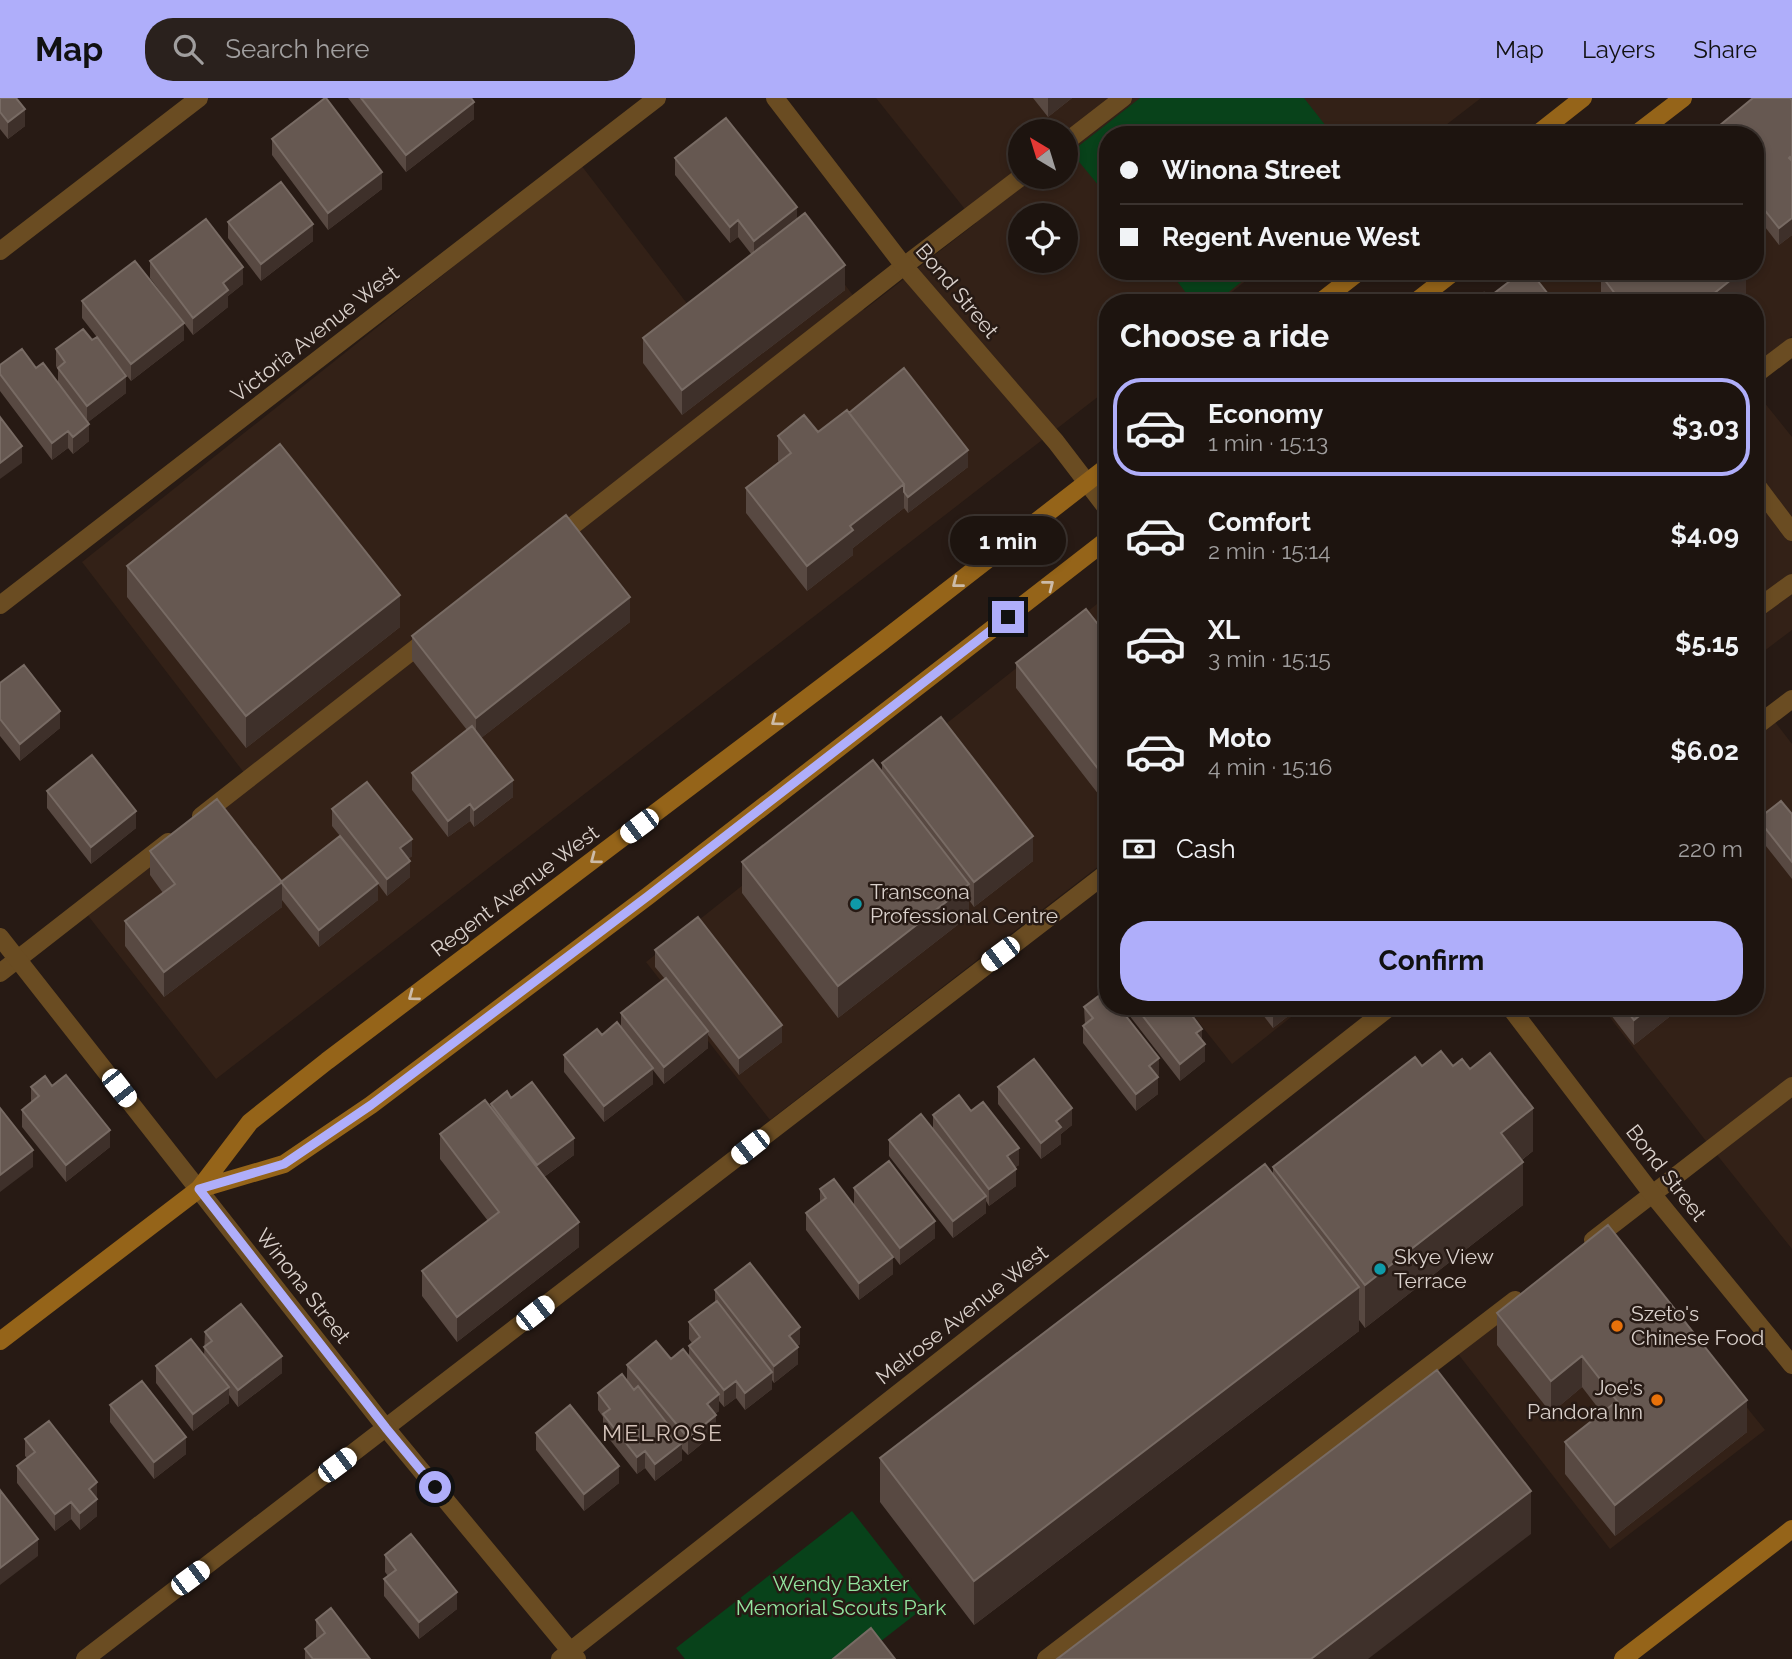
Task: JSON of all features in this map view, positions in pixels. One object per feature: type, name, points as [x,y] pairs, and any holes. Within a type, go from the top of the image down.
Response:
[{"type":"main road","points":[[1547,126],[1583,98]]},
{"type":"main road","points":[[1646,126],[1683,98]]},
{"type":"main road","points":[[1331,294],[1348,280]]},
{"type":"main road","points":[[1426,294],[1443,280]]},
{"type":"main road","name":"Regent Avenue West","points":[[0,1341],[199,1189],[250,1122],[272,1104],[880,643],[1099,473]]},
{"type":"main road","name":"Regent Avenue West","points":[[199,1189],[284,1164],[371,1105],[648,896],[1099,546]]},
{"type":"main road","points":[[1623,1659],[1792,1529]]},
{"type":"street","points":[[0,251],[199,98]]},
{"type":"street","name":"Victoria Avenue West","points":[[0,605],[657,98]]},
{"type":"street","name":"Bond Street","points":[[775,98],[904,265],[1056,442],[1099,499]]},
{"type":"street","points":[[1078,133],[1123,98]]},
{"type":"street","points":[[548,545],[904,265],[1008,187]]},
{"type":"street","points":[[1764,368],[1792,347]]},
{"type":"street","points":[[1764,495],[1792,532]]},
{"type":"street","points":[[1764,603],[1792,583]]},
{"type":"street","points":[[0,973],[439,630]]},
{"type":"street","points":[[1764,720],[1792,699]]},
{"type":"street","points":[[85,1659],[1099,879]]},
{"type":"street","name":"Winona Street","points":[[0,937],[569,1656]]},
{"type":"street","name":"Melrose Avenue West","points":[[569,1656],[1380,1015]]},
{"type":"street","name":"Bond Street","points":[[1516,1015],[1653,1195],[1792,1365]]},
{"type":"street","points":[[1576,1253],[1792,1086]]},
{"type":"street","points":[[1046,1659],[1524,1293]]},
{"type":"shaded area","points":[[876,98],[1481,98],[1445,126],[1099,126],[1099,280],[1247,280],[1229,294],[1099,294],[1099,396],[216,1079],[86,913],[245,774],[82,562],[581,165],[695,314],[803,229],[864,310],[976,223]]},
{"type":"shaded area","points":[[1792,98],[1792,336],[1764,357],[1764,294],[1517,294],[1535,280],[1764,280],[1764,126]]},
{"type":"shaded area","points":[[1764,402],[1792,437],[1792,630],[1764,651]]},
{"type":"shaded area","points":[[1097,604],[1099,866],[770,1120],[646,962]]},
{"type":"shaded area","points":[[1764,708],[1792,744],[1792,1249],[1608,1015],[1764,1015]]},
{"type":"shaded area","points":[[1193,1015],[1294,1015],[1232,1064]]},
{"type":"shaded area","name":"Joe's Pandora Inn","points":[[1607,1234],[1765,1430],[1610,1549],[1455,1350]]},
{"type":"green space","points":[[1140,98],[1304,98],[1326,126],[1104,126]]},
{"type":"green space","points":[[1099,130],[1099,186],[1078,161],[1078,147]]},
{"type":"green space","points":[[1176,280],[1244,280],[1226,294],[1187,294]]},
{"type":"green space","name":"Wendy Baxter Memorial Scouts Park","points":[[852,1511],[926,1606],[858,1659],[685,1659],[676,1648]]},
{"type":"building","points":[[0,98],[16,98],[25,109],[8,122],[0,112]]},
{"type":"building","points":[[325,98],[382,172],[328,213],[272,139]]},
{"type":"building","points":[[361,98],[471,98],[474,102],[406,155]]},
{"type":"building","points":[[1753,98],[1792,100],[1792,159],[1789,158],[1792,161],[1792,218],[1779,228],[1764,209],[1764,126],[1719,126]]},
{"type":"building","points":[[726,118],[797,207],[754,241],[738,220],[730,227],[675,158]]},
{"type":"building","points":[[281,182],[313,224],[261,264],[228,222]]},
{"type":"building","points":[[805,213],[845,265],[682,390],[643,338]]},
{"type":"building","points":[[206,219],[243,267],[223,283],[228,290],[193,318],[150,261]]},
{"type":"building","points":[[135,261],[184,323],[131,364],[82,301]]},
{"type":"building","points":[[1511,280],[1537,280],[1548,294],[1493,294]]},
{"type":"building","points":[[1605,280],[1731,280],[1713,294],[1615,294]]},
{"type":"building","points":[[83,329],[92,340],[97,337],[126,376],[87,406],[58,368],[65,362],[56,349]]},
{"type":"building","points":[[22,349],[36,368],[43,363],[89,424],[73,437],[68,431],[52,443],[0,374],[0,365]]},
{"type":"building","points":[[904,368],[968,450],[908,497],[904,492],[904,484],[849,413]]},
{"type":"building","points":[[847,410],[904,484],[850,526],[853,530],[807,566],[746,488],[791,453],[778,436],[804,415],[818,432]]},
{"type":"building","points":[[0,417],[22,446],[0,463]]},
{"type":"building","points":[[280,444],[400,595],[246,716],[127,566]]},
{"type":"building","points":[[566,515],[630,597],[476,718],[412,636]]},
{"type":"building","points":[[1086,609],[1099,626],[1099,770],[1016,663]]},
{"type":"building","points":[[24,665],[60,711],[20,744],[0,719],[0,683]]},
{"type":"building","points":[[941,717],[1033,836],[974,882],[882,763]]},
{"type":"building","points":[[472,726],[513,780],[474,810],[470,804],[448,821],[412,773]]},
{"type":"building","points":[[92,755],[136,811],[91,847],[47,791]]},
{"type":"building","name":"Transcona Professional Centre","points":[[873,760],[969,884],[838,986],[742,862]]},
{"type":"building","points":[[367,782],[412,839],[400,848],[410,861],[387,879],[332,809]]},
{"type":"building","points":[[217,799],[282,882],[164,972],[125,921],[175,884],[150,851]]},
{"type":"building","points":[[1781,801],[1792,814],[1792,862],[1764,827],[1764,814]]},
{"type":"building","points":[[340,836],[378,883],[319,930],[281,882]]},
{"type":"building","points":[[698,917],[782,1025],[739,1058],[655,950]]},
{"type":"building","points":[[666,978],[708,1031],[664,1067],[621,1013]]},
{"type":"building","points":[[1099,996],[1099,1015],[1125,1015],[1159,1058],[1149,1066],[1158,1077],[1136,1094],[1083,1026],[1093,1018],[1084,1007]]},
{"type":"building","points":[[1142,1015],[1192,1015],[1202,1029],[1196,1033],[1205,1044],[1180,1064]]},
{"type":"building","points":[[617,1022],[653,1068],[604,1106],[564,1055],[597,1029],[602,1035]]},
{"type":"building","name":"Skye View Terrace","points":[[1441,1051],[1453,1066],[1462,1059],[1470,1069],[1490,1053],[1533,1108],[1501,1133],[1523,1162],[1365,1285],[1273,1167],[1415,1057],[1422,1066]]},
{"type":"building","points":[[1034,1059],[1072,1108],[1056,1121],[1061,1127],[1041,1143],[998,1087]]},
{"type":"building","points":[[66,1075],[110,1130],[66,1165],[22,1110],[39,1096],[31,1087],[45,1076],[52,1086]]},
{"type":"building","points":[[532,1082],[574,1138],[537,1165],[491,1104],[507,1091],[511,1098]]},
{"type":"building","points":[[959,1095],[971,1111],[983,1102],[1019,1148],[1007,1156],[1016,1169],[989,1189],[933,1115]]},
{"type":"building","points":[[485,1100],[579,1222],[457,1317],[422,1271],[499,1212],[440,1134]]},
{"type":"building","points":[[0,1108],[33,1150],[0,1175]]},
{"type":"building","points":[[921,1114],[986,1196],[953,1221],[889,1140]]},
{"type":"building","points":[[889,1161],[935,1221],[900,1248],[854,1188]]},
{"type":"building","points":[[1265,1164],[1359,1287],[974,1581],[880,1458]]},
{"type":"building","points":[[834,1179],[893,1257],[859,1283],[806,1213],[826,1198],[820,1189]]},
{"type":"building","name":"Joe's Pandora Inn","points":[[1608,1225],[1747,1400],[1615,1505],[1565,1442],[1617,1401],[1582,1356],[1551,1381],[1497,1313]]},
{"type":"building","points":[[750,1263],[800,1327],[789,1336],[798,1347],[774,1366],[715,1290]]},
{"type":"building","points":[[717,1301],[772,1372],[745,1393],[736,1381],[724,1390],[689,1346],[700,1337],[689,1322]]},
{"type":"building","points":[[241,1304],[282,1356],[238,1390],[204,1347],[212,1341],[205,1332]]},
{"type":"building","points":[[191,1339],[229,1387],[193,1414],[156,1366]]},
{"type":"building","points":[[656,1341],[671,1359],[683,1349],[719,1394],[707,1404],[716,1415],[688,1438],[627,1365]]},
{"type":"building","points":[[1437,1370],[1531,1491],[1311,1659],[1057,1659]]},
{"type":"building","points":[[622,1374],[634,1390],[638,1386],[682,1443],[655,1464],[645,1451],[637,1457],[603,1414],[610,1409],[598,1393]]},
{"type":"building","points":[[142,1381],[186,1437],[154,1462],[110,1405]]},
{"type":"building","points":[[570,1405],[619,1466],[584,1494],[536,1433]]},
{"type":"building","points":[[49,1421],[97,1482],[89,1489],[97,1499],[80,1513],[71,1502],[55,1514],[17,1466],[35,1452],[25,1439]]},
{"type":"building","points":[[0,1490],[38,1539],[0,1568]]},
{"type":"building","points":[[411,1534],[457,1592],[419,1622],[384,1579],[396,1570],[385,1555]]},
{"type":"building","points":[[331,1608],[370,1659],[313,1659],[305,1649],[325,1633],[316,1620]]},
{"type":"building","points":[[871,1628],[895,1659],[833,1659]]},
{"type":"place","name":"Transcona Professional Centre","points":[[856,904]]},
{"type":"place","name":"Skye View Terrace","points":[[1380,1269]]},
{"type":"place","name":"Szeto's Chinese Food","points":[[1617,1326]]},
{"type":"place","name":"Joe's Pandora Inn","points":[[1657,1400]]},
{"type":"district","name":"MELROSE","points":[[663,1433]]},
{"type":"route","points":[[435,1487],[199,1189],[284,1164],[371,1105],[648,896],[1008,617]]}]
